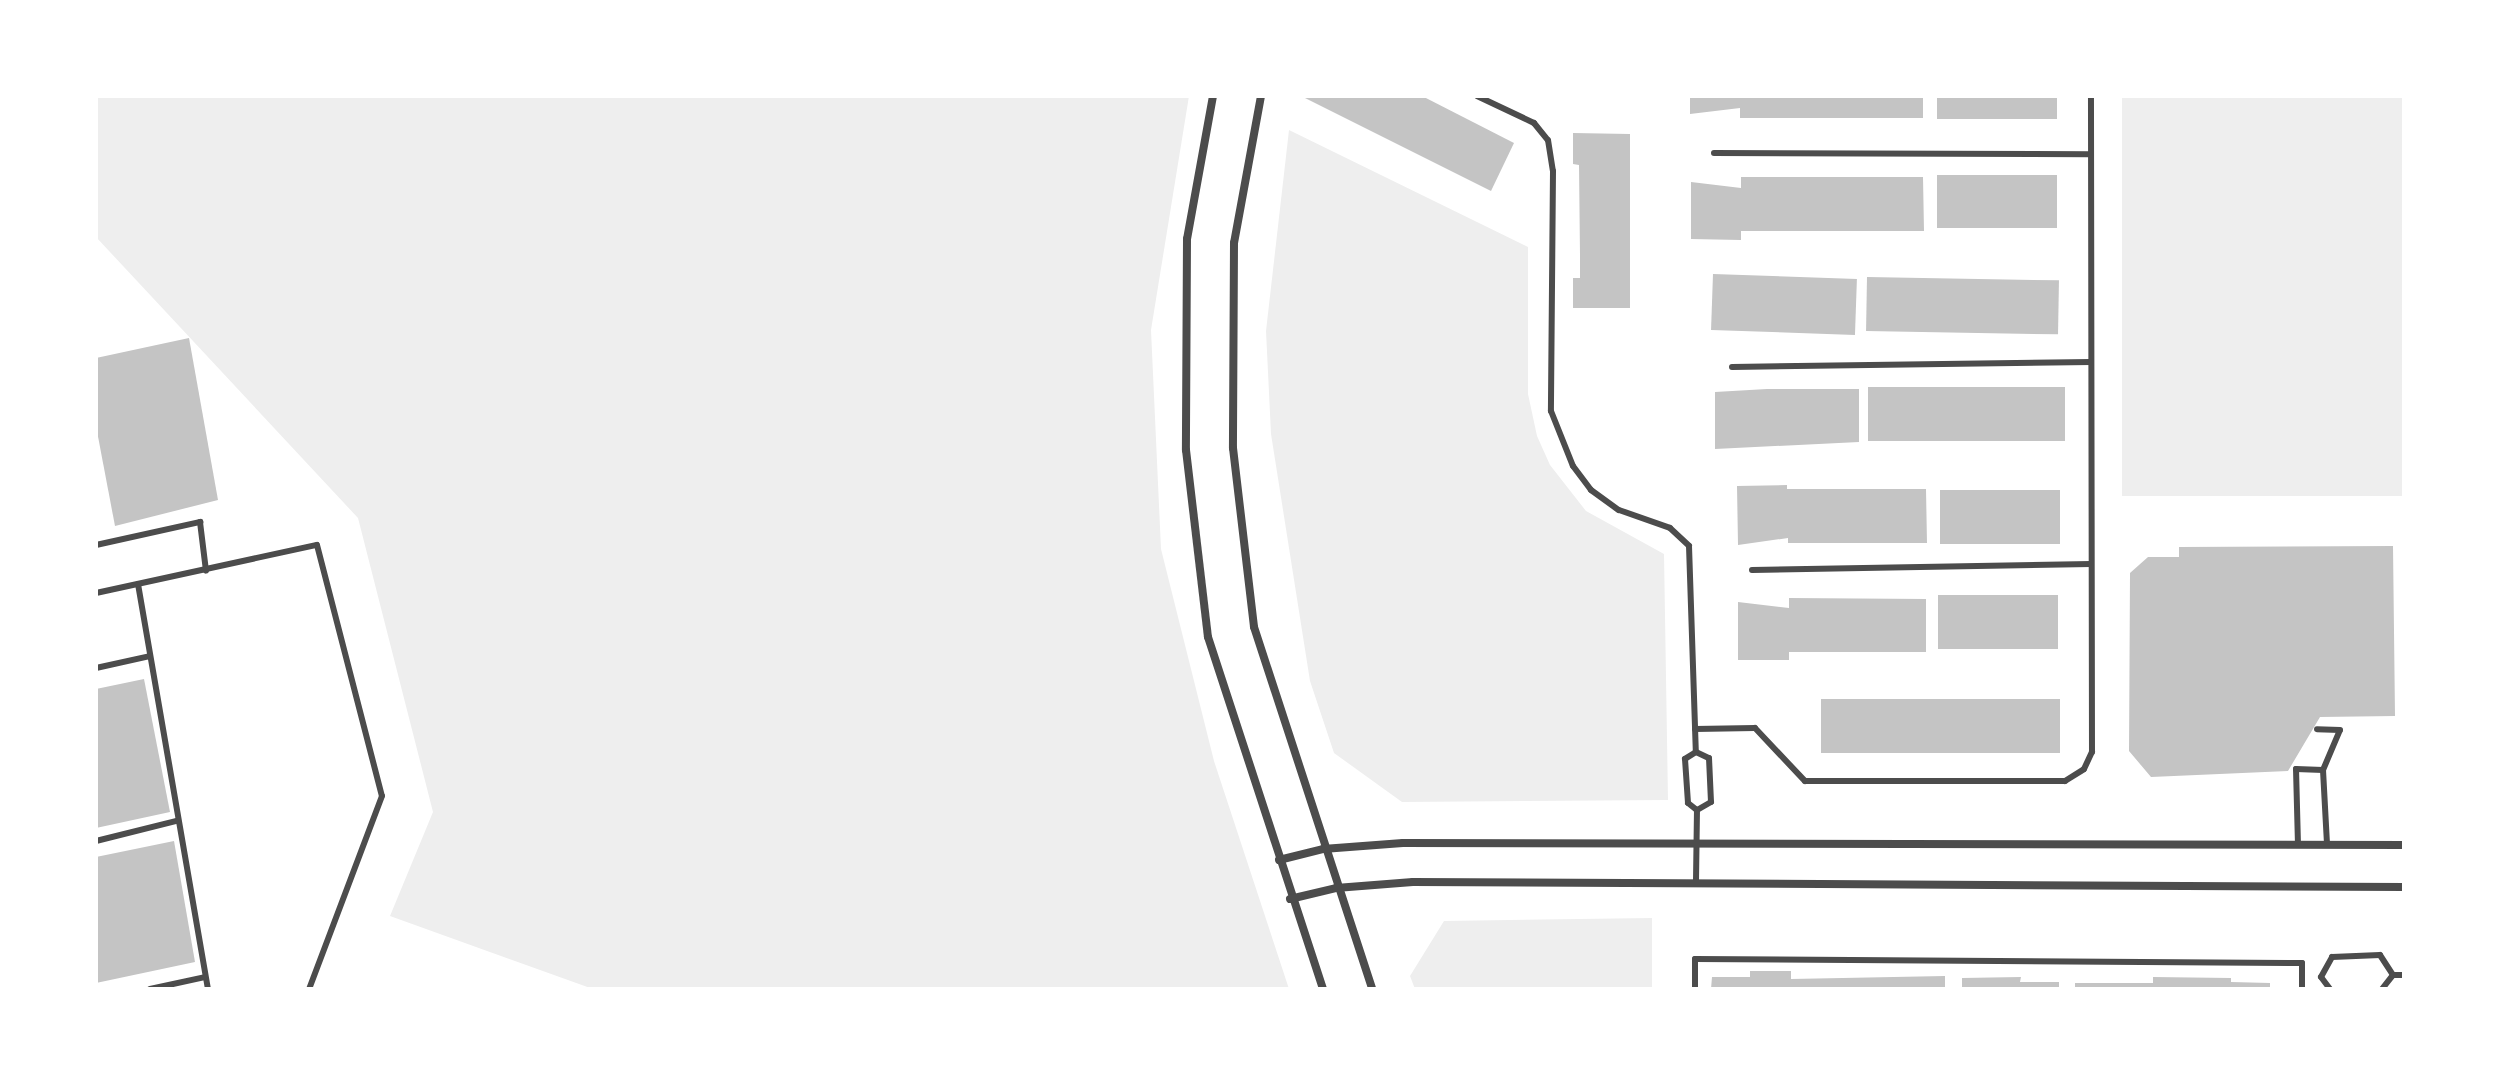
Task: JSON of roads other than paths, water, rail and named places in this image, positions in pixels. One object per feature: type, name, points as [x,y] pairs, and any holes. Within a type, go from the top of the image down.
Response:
[{"type":"street","points":[[1213,96],[1187,239],[1186,450],[1208,637],[1290,899],[1323,989]]},
{"type":"street","points":[[1261,96],[1234,243],[1233,448],[1254,627],[1323,849],[1372,989]]},
{"type":"street","points":[[1279,860],[1323,849],[1696,842],[2404,845]]},
{"type":"street","points":[[1290,899],[1336,888],[1413,882],[1696,881],[2404,887]]},
{"type":"lane","points":[[1477,96],[1534,123],[1548,140],[1553,171],[1551,411],[1573,466],[1591,490],[1619,510],[1670,528],[1689,546],[1696,752]]},
{"type":"lane","points":[[1695,729],[1755,728],[1805,781],[2065,781],[2084,769],[2092,752],[2091,96]]},
{"type":"lane","points":[[1714,153],[2091,154]]},
{"type":"lane","points":[[1732,367],[2091,362]]},
{"type":"lane","points":[[96,545],[200,522],[206,571]]},
{"type":"lane","points":[[96,593],[317,545],[356,684],[382,796],[309,989]]},
{"type":"lane","points":[[1752,570],[2091,564]]},
{"type":"lane","points":[[138,584],[176,821],[208,989]]},
{"type":"lane","points":[[96,668],[150,656]]},
{"type":"lane","points":[[2317,729],[2340,730],[2323,770],[2327,845]]},
{"type":"lane","points":[[1696,752],[1709,758],[1711,802],[1697,810]]},
{"type":"lane","points":[[1696,752],[1685,759],[1688,803],[1697,810]]},
{"type":"lane","points":[[2298,845],[2296,769],[2323,770]]},
{"type":"lane","points":[[1696,881],[1697,810]]},
{"type":"lane","points":[[96,841],[176,821]]},
{"type":"lane","points":[[2321,977],[2332,957],[2369,955],[2380,955],[2393,975]]},
{"type":"lane","points":[[1695,989],[1695,959],[2302,963],[2302,989]]},
{"type":"lane","points":[[2393,975],[2404,975]]},
{"type":"lane","points":[[2382,989],[2393,975]]},
{"type":"lane","points":[[150,989],[205,977]]},
{"type":"lane","points":[[2302,978],[2321,977]]},
{"type":"lane","points":[[2321,977],[2330,989]]}]
